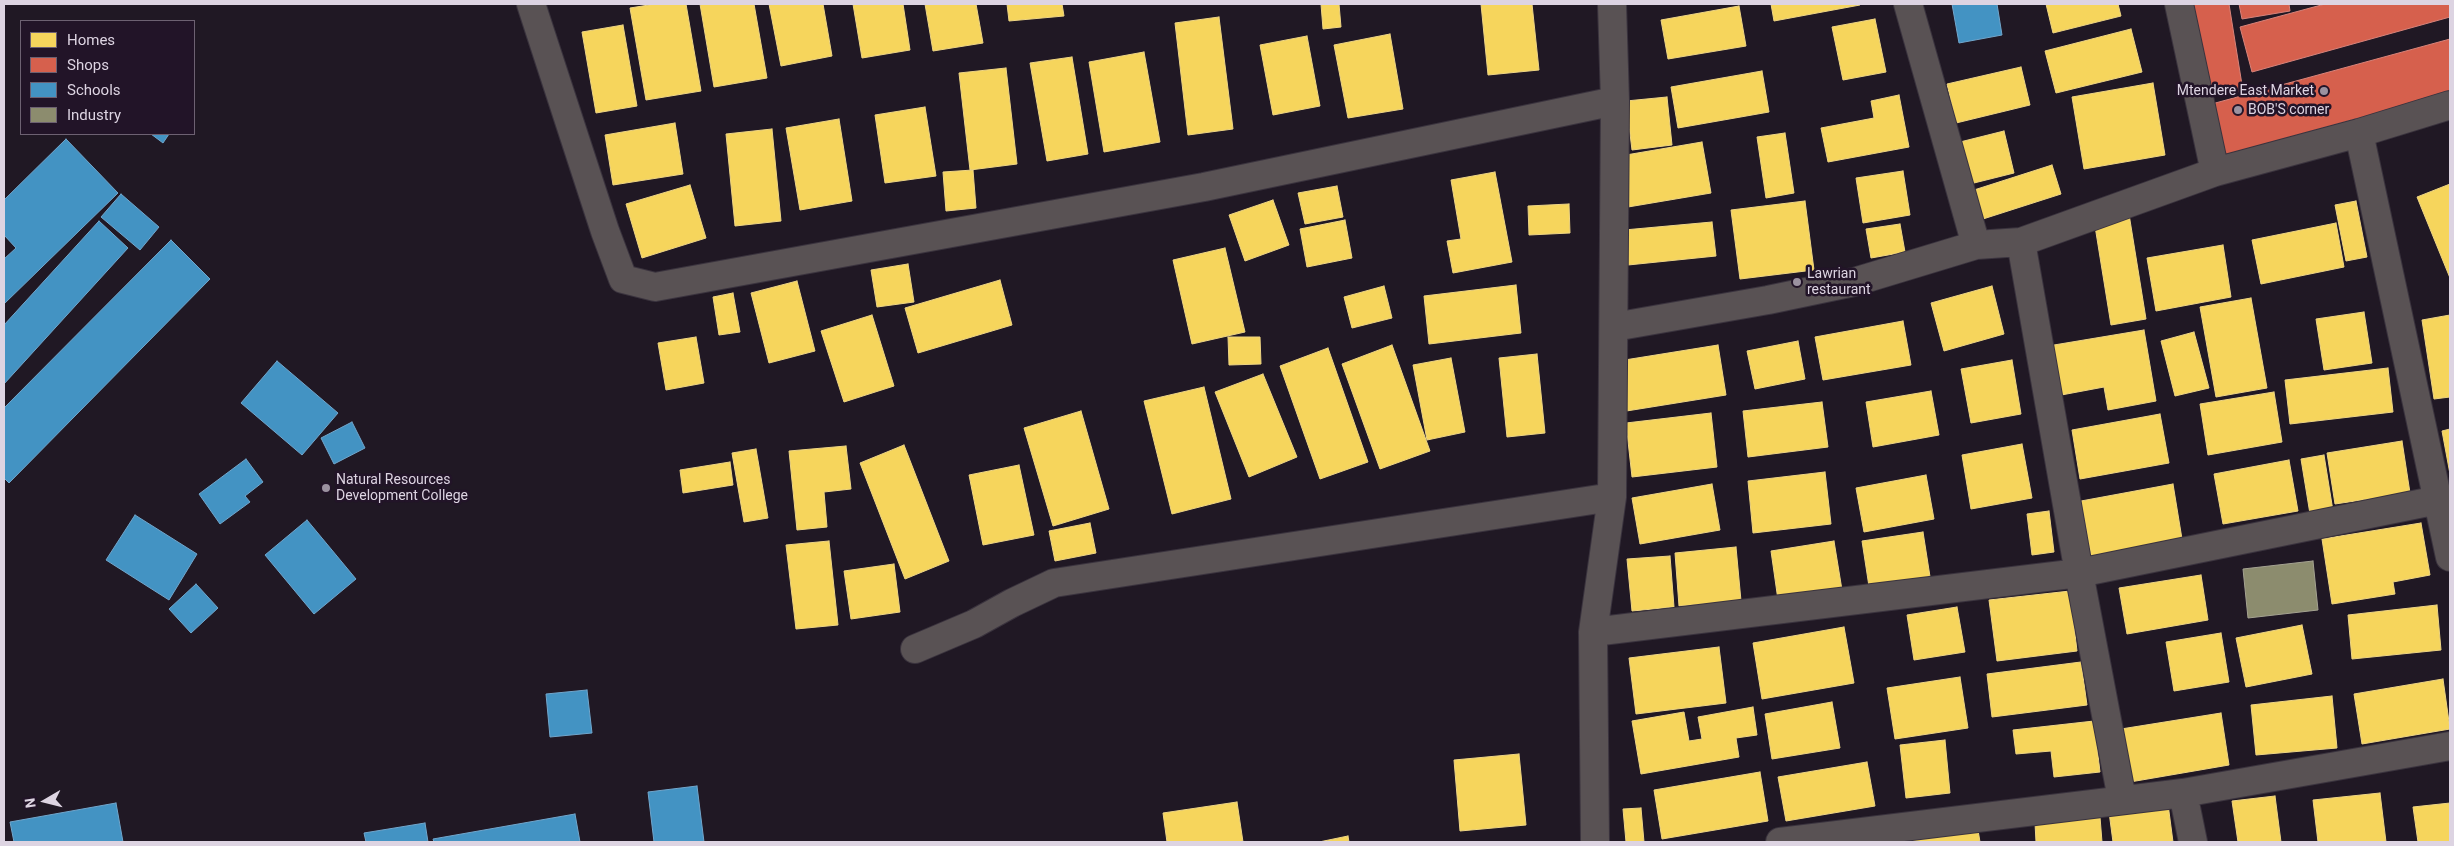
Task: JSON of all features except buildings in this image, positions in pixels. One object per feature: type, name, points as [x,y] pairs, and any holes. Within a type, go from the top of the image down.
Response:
[{"type":"street","points":[[531,4],[605,231],[623,279],[655,287],[1204,187],[1615,101]]},
{"type":"street","points":[[1595,842],[1593,632],[1612,497],[1615,101],[1612,4]]},
{"type":"street","points":[[1908,4],[1976,245]]},
{"type":"street","points":[[2179,4],[2215,172]]},
{"type":"street","points":[[1614,327],[1768,300],[1854,282],[1976,245],[2021,242],[2215,172],[2359,133],[2450,105]]},
{"type":"street","points":[[2359,133],[2450,557]]},
{"type":"street","points":[[2021,242],[2079,573],[2122,799]]},
{"type":"street","points":[[915,649],[974,624],[1054,583],[1612,497]]},
{"type":"street","points":[[1593,632],[2079,573],[2438,500]]},
{"type":"street","points":[[1780,842],[2183,793],[2450,746]]},
{"type":"street","points":[[2183,793],[2193,842]]},
{"type":"place","name":"Mtendere East Market","points":[[2324,91]]},
{"type":"place","name":"BOB'S corner","points":[[2238,110]]},
{"type":"place","name":"Lawrian restaurant","points":[[1797,282]]},
{"type":"place","name":"Natural Resources Development College","points":[[326,488]]}]
